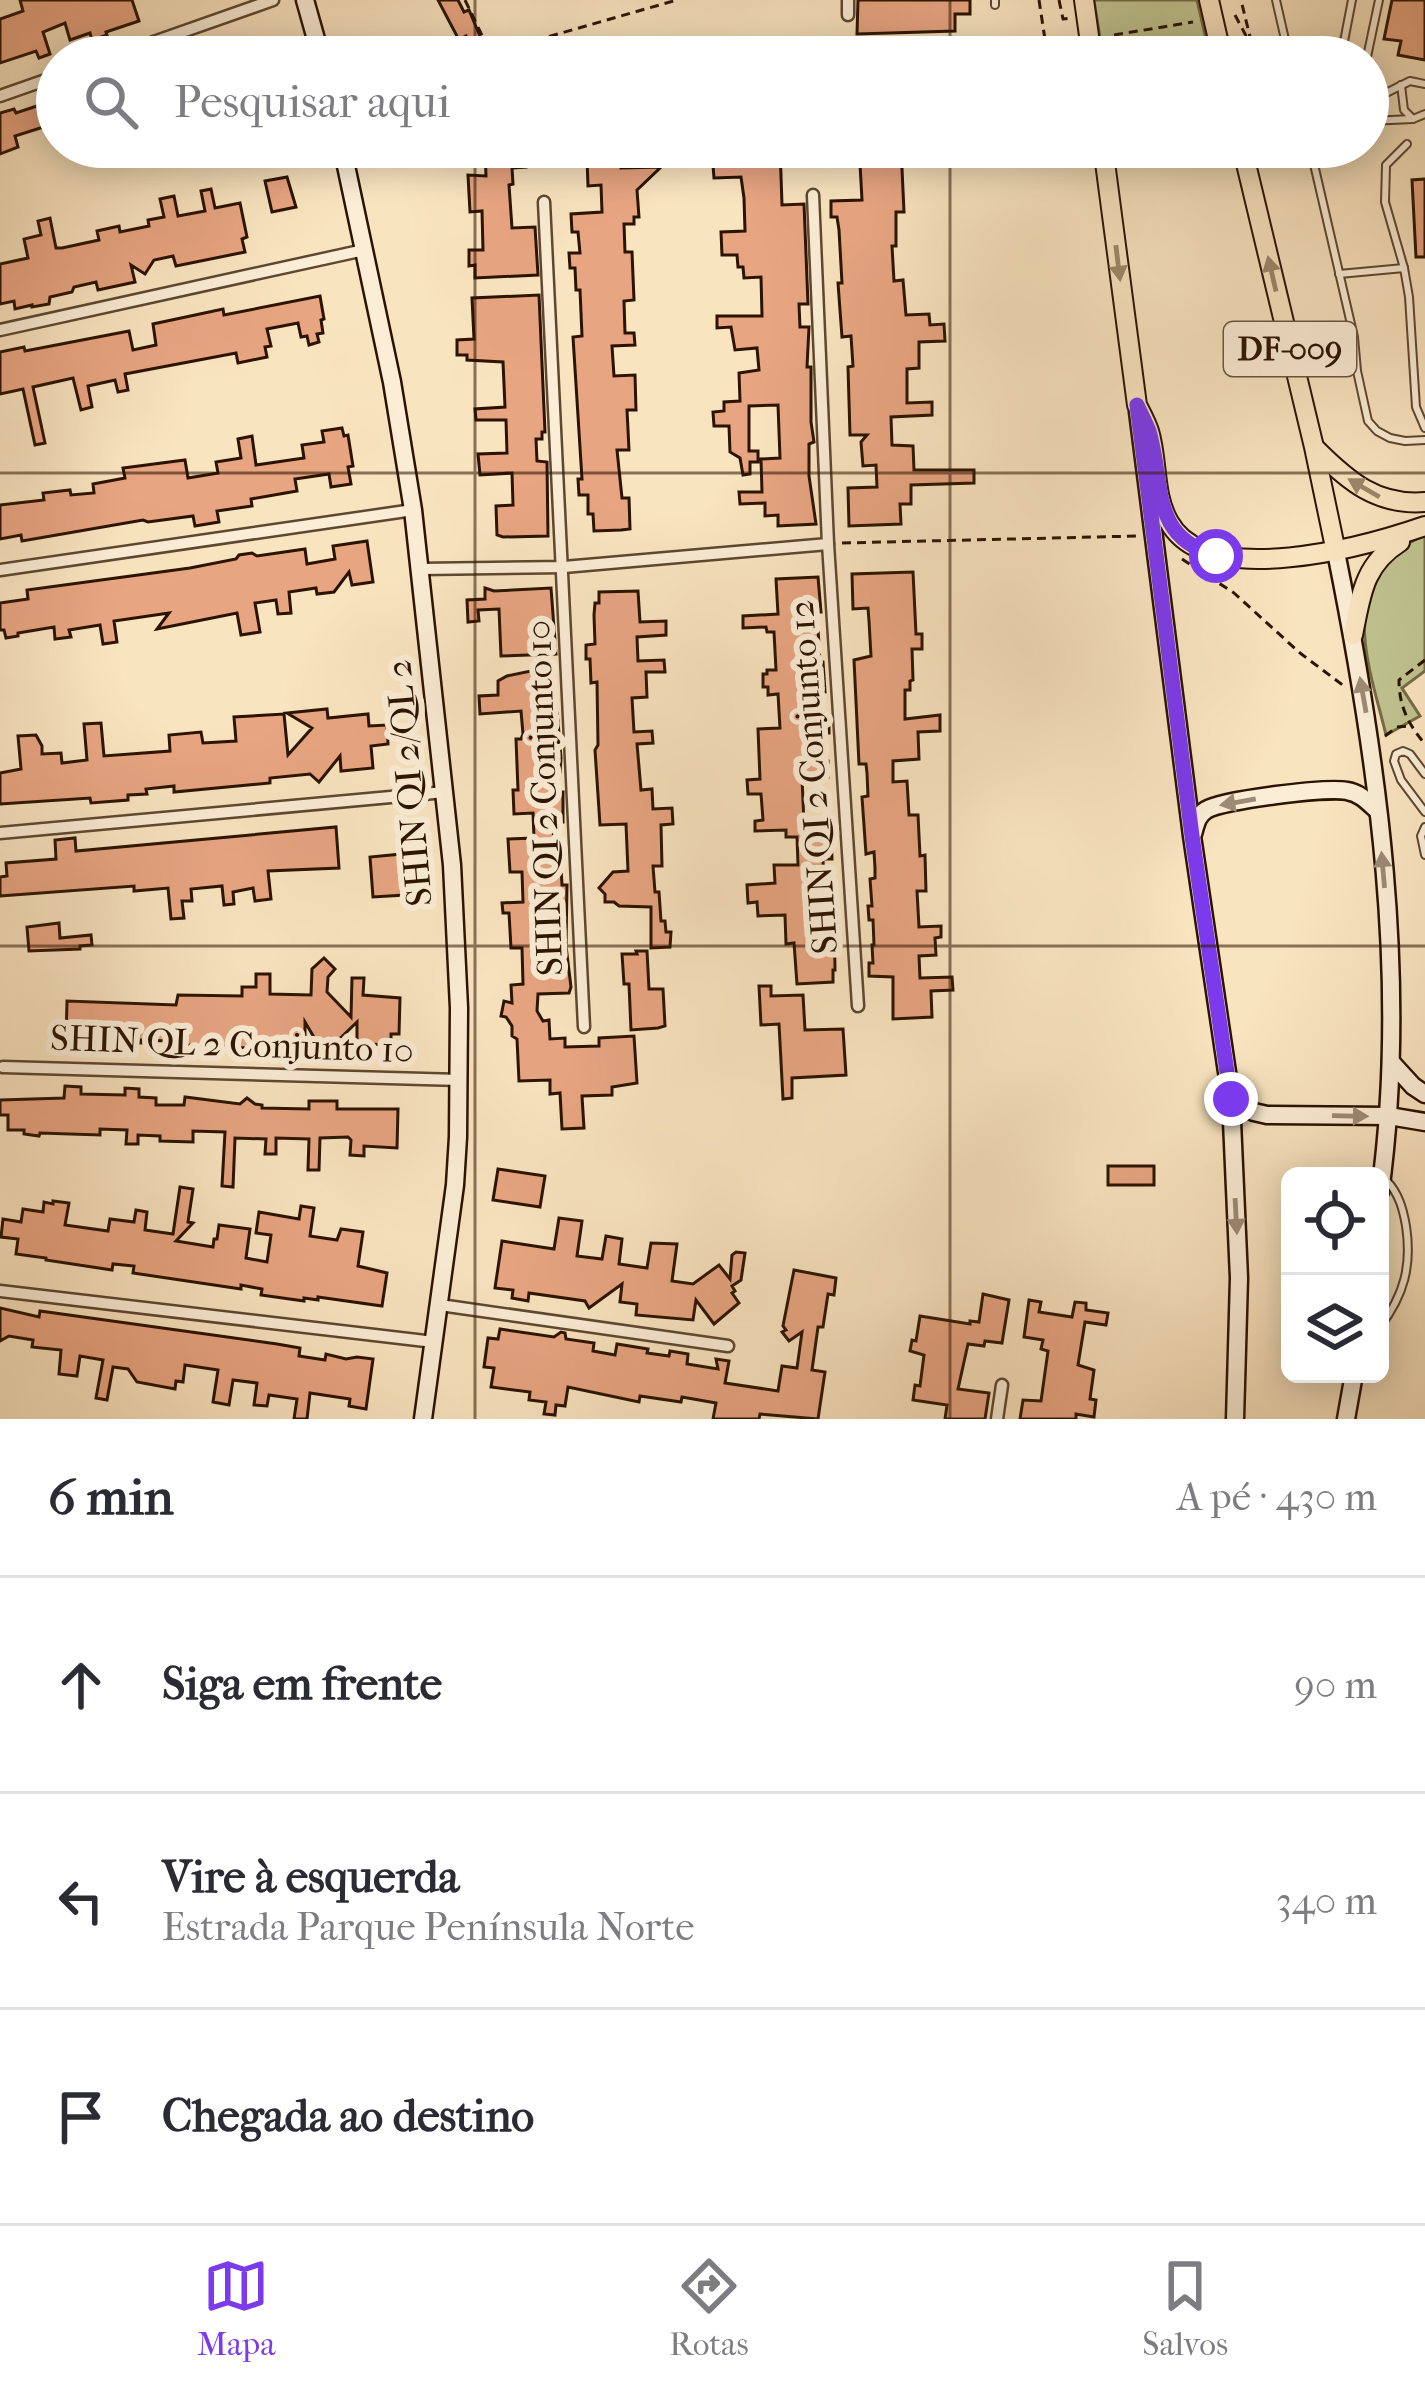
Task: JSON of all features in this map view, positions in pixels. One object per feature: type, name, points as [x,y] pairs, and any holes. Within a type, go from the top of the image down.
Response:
[{"type":"main road","points":[[305,0],[315,36]]},
{"type":"main road","points":[[1209,0],[1217,36]]},
{"type":"main road","name":"SHIN QI 2/QL 2","points":[[346,168],[392,382],[422,569],[456,926],[460,1080],[455,1185],[423,1419]]},
{"type":"main road","points":[[1106,168],[1231,1099],[1240,1278],[1235,1419]]},
{"type":"main road","name":"DF-009","points":[[1247,168],[1314,447],[1371,751],[1388,928],[1391,1062],[1383,1167]]},
{"type":"main road","points":[[1137,405],[1149,430],[1167,520],[1191,546],[1216,556],[1307,556],[1425,526]]},
{"type":"main road","points":[[1314,447],[1362,490],[1391,502],[1425,502]]},
{"type":"main road","points":[[1352,635],[1364,580],[1374,564],[1383,552],[1425,526]]},
{"type":"main road","points":[[1192,836],[1197,818],[1213,807],[1273,796],[1342,790],[1362,796],[1378,811]]},
{"type":"main road","points":[[1391,1062],[1425,1094]]},
{"type":"main road","points":[[1231,1099],[1267,1115],[1389,1116],[1425,1124]]},
{"type":"main road","points":[[1387,1167],[1405,1132],[1425,1124]]},
{"type":"main road","points":[[1346,1419],[1352,1383]]},
{"type":"street","points":[[171,36],[273,0]]},
{"type":"street","points":[[848,0],[848,14]]},
{"type":"street","points":[[0,96],[36,83]]},
{"type":"street","name":"SHIN QI 2 Conjunto 12","points":[[813,195],[828,544],[858,1006]]},
{"type":"street","name":"SHIN QI 2 Conjunto 10","points":[[544,202],[584,1027]]},
{"type":"street","points":[[0,330],[364,250]]},
{"type":"street","points":[[0,570],[413,510]]},
{"type":"street","points":[[422,569],[564,567],[828,544]]},
{"type":"street","points":[[0,833],[446,792]]},
{"type":"street","name":"SHIN QL 2 Conjunto 10","points":[[3,1067],[460,1080]]},
{"type":"street","points":[[0,1291],[434,1342]]},
{"type":"street","points":[[440,1305],[728,1346]]},
{"type":"street","points":[[997,1419],[1002,1385]]},
{"type":"lane","points":[[1276,0],[1284,36]]},
{"type":"lane","points":[[1345,36],[1352,0]]},
{"type":"lane","points":[[1371,36],[1379,0]]},
{"type":"lane","points":[[1389,91],[1418,81],[1425,84]]},
{"type":"lane","points":[[1401,85],[1404,110],[1413,118]]},
{"type":"lane","points":[[1389,120],[1425,114]]},
{"type":"lane","points":[[1389,162],[1407,144]]},
{"type":"lane","points":[[1315,168],[1368,421],[1390,438],[1425,440]]},
{"type":"lane","points":[[1386,168],[1385,202],[1404,268],[1416,407],[1425,428]]},
{"type":"lane","points":[[1340,274],[1404,268]]},
{"type":"lane","points":[[1425,774],[1410,754],[1396,754],[1401,780],[1425,812]]},
{"type":"lane","points":[[1425,826],[1421,836],[1425,855]]},
{"type":"lane","points":[[1389,1183],[1400,1199],[1409,1250],[1407,1278],[1389,1315]]},
{"type":"path","points":[[465,0],[483,36]]},
{"type":"path","points":[[550,36],[676,0]]},
{"type":"path","points":[[1040,0],[1045,36]]},
{"type":"path","points":[[1059,0],[1063,19],[1085,8]]},
{"type":"path","points":[[1241,0],[1250,36]]},
{"type":"path","points":[[1234,15],[1245,36]]},
{"type":"path","points":[[1114,35],[1193,22]]},
{"type":"path","points":[[828,544],[1154,536],[1234,593],[1364,702]]},
{"type":"path","points":[[1425,660],[1399,680],[1401,704],[1410,726],[1425,744]]},
{"type":"path","points":[[1371,751],[1389,731],[1410,726]]},
{"type":"green space","points":[[1094,0],[1197,0],[1205,36],[1100,36]]},
{"type":"green space","points":[[1425,534],[1425,671],[1402,688],[1420,716],[1386,735],[1369,669],[1366,601],[1385,560]]},
{"type":"building","points":[[20,0],[132,0],[139,21],[104,36],[69,36],[65,23],[36,36],[36,51],[0,63],[0,19],[23,11]]},
{"type":"building","points":[[438,0],[458,0],[464,12],[469,10],[480,36],[457,36]]},
{"type":"building","points":[[858,0],[970,0],[970,14],[955,14],[955,31],[857,34]]},
{"type":"building","points":[[1392,0],[1425,0],[1425,60],[1398,55],[1401,41],[1385,36]]},
{"type":"building","points":[[36,106],[36,129],[15,136],[18,147],[0,154],[0,113],[14,109],[16,113]]},
{"type":"building","points":[[486,168],[512,168],[512,228],[535,227],[538,275],[475,278],[469,250],[483,250],[482,211],[470,212],[468,175],[486,176]]},
{"type":"building","points":[[587,168],[660,168],[637,190],[639,217],[634,217],[634,224],[624,224],[625,252],[632,252],[634,300],[624,301],[625,333],[634,333],[635,345],[612,346],[614,376],[635,375],[636,410],[627,410],[629,450],[617,450],[622,498],[629,498],[630,529],[594,531],[588,495],[579,495],[578,479],[582,479],[573,337],[582,336],[580,290],[576,290],[569,253],[580,253],[571,214],[602,212],[601,185],[588,186]]},
{"type":"building","points":[[713,168],[781,168],[782,205],[804,204],[808,304],[799,304],[800,327],[809,327],[807,367],[811,367],[814,442],[809,444],[809,476],[816,524],[778,526],[778,515],[765,516],[765,503],[740,504],[739,492],[762,492],[761,459],[780,458],[778,405],[749,406],[749,451],[758,451],[758,462],[750,462],[750,474],[743,475],[740,458],[730,452],[729,426],[714,426],[713,412],[724,411],[724,402],[740,401],[739,373],[759,370],[757,348],[735,350],[731,327],[717,328],[717,316],[762,316],[761,277],[744,278],[737,255],[722,255],[721,232],[745,231],[741,177],[714,178]]},
{"type":"building","points":[[860,168],[902,168],[904,212],[896,212],[894,281],[903,280],[906,315],[929,314],[930,325],[944,324],[945,341],[919,342],[919,368],[907,369],[907,403],[932,402],[932,415],[891,417],[892,445],[913,446],[914,470],[974,470],[974,483],[911,485],[911,504],[900,504],[901,524],[849,526],[848,488],[877,487],[876,465],[863,466],[861,442],[867,435],[850,435],[851,336],[842,337],[839,230],[837,217],[831,217],[831,201],[862,200]]},
{"type":"building","points":[[287,177],[296,207],[272,212],[265,181]]},
{"type":"building","points":[[1425,179],[1425,257],[1416,257],[1412,180]]},
{"type":"building","points":[[211,189],[215,208],[240,203],[245,252],[176,266],[173,256],[154,260],[145,274],[131,265],[135,282],[98,290],[96,282],[74,287],[72,292],[50,297],[49,304],[32,307],[15,309],[14,301],[0,304],[0,264],[28,258],[24,239],[41,235],[38,221],[50,218],[56,248],[62,248],[99,240],[97,231],[149,226],[148,220],[164,217],[160,199],[174,196],[178,216],[205,211],[201,191]]},
{"type":"building","points":[[539,295],[545,432],[542,439],[536,439],[537,461],[547,462],[548,536],[503,537],[497,535],[496,506],[513,505],[512,473],[480,475],[478,454],[507,453],[506,420],[476,420],[475,409],[505,407],[503,362],[467,360],[467,355],[457,355],[457,340],[474,339],[472,298]]},
{"type":"building","points":[[320,296],[324,319],[323,333],[317,334],[319,342],[309,345],[298,323],[267,329],[271,346],[265,347],[267,357],[238,363],[236,353],[125,374],[128,390],[118,392],[115,380],[88,386],[92,407],[81,410],[73,378],[33,387],[45,443],[35,445],[23,389],[0,394],[0,352],[129,331],[133,350],[156,345],[153,324]]},
{"type":"building","points":[[342,428],[344,436],[348,435],[353,466],[348,467],[351,484],[331,487],[329,474],[295,479],[297,491],[251,499],[252,506],[217,511],[219,522],[195,526],[193,516],[22,541],[21,535],[0,539],[0,505],[44,500],[43,493],[94,493],[93,484],[125,478],[123,468],[185,460],[188,478],[218,473],[216,462],[241,458],[238,439],[252,436],[256,465],[304,458],[302,445],[324,442],[322,431]]},
{"type":"building","points":[[367,541],[373,582],[352,585],[349,572],[334,592],[317,594],[316,588],[289,592],[291,613],[278,614],[276,600],[255,603],[260,632],[241,635],[237,613],[157,629],[169,613],[114,621],[117,642],[103,644],[100,625],[69,630],[71,637],[55,639],[54,627],[6,638],[0,630],[0,603],[28,599],[27,590],[190,568],[252,553],[305,549],[307,564],[335,559],[333,546]]},
{"type":"building","points":[[913,572],[916,634],[922,634],[922,649],[912,649],[913,680],[910,690],[905,690],[905,719],[940,715],[940,731],[918,732],[919,759],[893,761],[893,782],[907,781],[909,815],[918,815],[926,891],[917,891],[919,927],[941,926],[941,937],[935,938],[936,955],[919,956],[920,978],[952,977],[953,990],[931,991],[932,1017],[893,1019],[893,977],[869,976],[874,945],[868,906],[872,906],[870,879],[875,878],[875,868],[874,852],[866,854],[862,797],[868,796],[867,773],[866,764],[859,764],[854,660],[871,656],[868,608],[853,609],[852,574]]},
{"type":"building","points":[[818,577],[825,692],[817,693],[817,716],[829,715],[829,733],[819,733],[820,761],[828,761],[828,777],[802,778],[804,824],[824,823],[831,828],[832,859],[823,859],[824,885],[832,891],[834,904],[835,970],[833,982],[797,984],[794,943],[786,944],[785,915],[758,916],[757,902],[748,903],[747,885],[775,883],[774,865],[798,865],[797,837],[786,837],[786,830],[755,831],[755,821],[763,820],[761,794],[748,794],[747,780],[760,779],[758,729],[780,728],[778,694],[768,695],[768,687],[763,687],[763,674],[776,670],[774,632],[767,632],[766,627],[743,628],[743,616],[778,614],[776,579]]},
{"type":"building","points":[[485,588],[551,588],[556,654],[501,656],[499,609],[478,610],[479,621],[468,622],[467,600],[485,599]]},
{"type":"building","points":[[638,591],[640,622],[666,621],[666,635],[637,637],[638,661],[664,660],[665,672],[646,672],[647,697],[632,698],[634,732],[652,731],[653,743],[637,744],[641,790],[652,789],[653,809],[672,808],[673,824],[661,825],[662,866],[653,866],[661,921],[665,921],[666,932],[671,932],[670,947],[651,948],[651,907],[605,902],[599,888],[613,872],[628,871],[626,824],[600,825],[597,682],[591,683],[586,645],[595,644],[599,592]]},
{"type":"building","points":[[550,667],[561,758],[560,772],[554,772],[556,792],[563,792],[563,822],[553,822],[554,850],[560,850],[562,885],[567,885],[571,987],[569,993],[538,994],[537,1011],[543,1021],[549,1020],[550,1039],[565,1038],[565,1047],[599,1046],[599,1038],[634,1036],[637,1083],[612,1087],[612,1095],[582,1096],[584,1128],[562,1129],[560,1093],[550,1094],[550,1080],[519,1081],[517,1039],[501,1016],[504,1001],[512,1003],[511,985],[523,984],[522,948],[511,948],[509,913],[503,913],[502,903],[523,902],[522,872],[510,872],[508,839],[534,838],[533,813],[514,814],[521,711],[480,714],[479,696],[498,695],[498,681],[507,676]]},
{"type":"building","points":[[327,709],[328,718],[368,714],[369,726],[387,725],[388,744],[371,746],[373,768],[341,771],[340,756],[319,782],[310,774],[270,778],[270,783],[174,792],[174,786],[146,789],[147,794],[128,795],[128,800],[0,804],[0,773],[21,769],[18,736],[36,735],[42,754],[61,753],[62,763],[87,760],[84,724],[101,723],[104,756],[170,751],[169,735],[201,732],[203,743],[236,741],[234,717],[284,714],[288,755],[312,728],[287,713]]},
{"type":"building","points":[[336,827],[339,868],[268,871],[271,899],[255,901],[253,888],[233,892],[234,904],[224,905],[222,886],[191,889],[192,901],[182,901],[184,918],[171,919],[168,888],[134,891],[134,886],[0,896],[6,863],[56,859],[55,840],[75,838],[76,851]]},
{"type":"building","points":[[402,854],[405,895],[373,897],[370,857]]},
{"type":"building","points":[[59,923],[60,938],[91,935],[92,945],[29,951],[27,927]]},
{"type":"building","points":[[647,951],[649,989],[663,989],[665,1026],[631,1030],[622,954]]},
{"type":"building","points":[[324,958],[335,969],[328,977],[327,992],[351,1017],[352,978],[364,978],[363,995],[400,998],[399,1034],[391,1034],[391,1045],[357,1049],[357,1022],[329,1049],[322,1041],[318,1044],[305,1022],[305,1050],[66,1040],[67,1001],[176,1005],[178,995],[242,996],[242,987],[256,987],[256,974],[270,974],[270,994],[311,995],[312,969]]},
{"type":"building","points":[[759,986],[771,986],[771,996],[803,995],[805,1030],[843,1029],[846,1075],[792,1078],[792,1098],[783,1099],[779,1024],[761,1025]]},
{"type":"building","points":[[65,1086],[81,1087],[81,1094],[125,1095],[125,1088],[139,1089],[139,1097],[156,1098],[156,1105],[184,1105],[185,1097],[240,1104],[247,1098],[262,1108],[309,1109],[309,1101],[337,1101],[337,1109],[398,1109],[397,1148],[364,1146],[364,1156],[350,1155],[348,1137],[320,1138],[319,1170],[308,1170],[309,1139],[276,1138],[276,1154],[265,1154],[266,1139],[235,1138],[233,1187],[222,1186],[225,1132],[193,1131],[193,1142],[138,1135],[138,1144],[126,1144],[127,1130],[39,1136],[8,1130],[8,1115],[0,1115],[0,1100],[64,1098]]},
{"type":"building","points":[[1108,1166],[1154,1166],[1154,1185],[1108,1185]]},
{"type":"building","points":[[498,1169],[545,1176],[540,1207],[493,1200]]},
{"type":"building","points":[[180,1187],[193,1189],[188,1222],[193,1223],[176,1241],[213,1247],[219,1225],[250,1229],[246,1258],[267,1262],[271,1235],[256,1233],[259,1212],[299,1219],[301,1206],[314,1208],[310,1236],[337,1240],[341,1229],[363,1232],[358,1266],[387,1273],[382,1306],[261,1295],[262,1289],[241,1285],[241,1289],[133,1273],[134,1266],[113,1264],[112,1270],[46,1260],[16,1254],[18,1239],[1,1237],[3,1219],[21,1222],[23,1209],[43,1212],[44,1202],[53,1201],[69,1203],[65,1225],[108,1231],[110,1219],[134,1222],[136,1210],[147,1212],[145,1230],[173,1234]]},
{"type":"building","points":[[559,1218],[582,1221],[577,1256],[602,1259],[606,1236],[622,1239],[619,1264],[647,1268],[651,1243],[677,1244],[672,1281],[693,1284],[719,1265],[730,1279],[732,1255],[745,1253],[741,1280],[732,1286],[739,1303],[714,1324],[696,1300],[693,1320],[636,1315],[637,1304],[620,1302],[622,1284],[589,1308],[585,1301],[529,1293],[528,1301],[512,1298],[513,1290],[495,1288],[502,1241],[554,1249]]},
{"type":"building","points":[[794,1270],[836,1278],[834,1295],[828,1294],[823,1327],[818,1327],[812,1370],[825,1372],[818,1419],[760,1414],[759,1419],[713,1419],[716,1403],[640,1396],[639,1402],[568,1387],[565,1406],[556,1405],[555,1415],[544,1414],[546,1402],[529,1400],[530,1392],[491,1387],[494,1368],[484,1367],[488,1338],[498,1339],[500,1329],[554,1337],[561,1332],[566,1339],[594,1343],[593,1351],[615,1355],[617,1344],[648,1349],[647,1353],[688,1354],[687,1364],[718,1369],[716,1359],[729,1361],[725,1383],[778,1391],[782,1366],[797,1368],[802,1332],[789,1341],[782,1332]]},
{"type":"building","points":[[983,1294],[1009,1300],[1002,1343],[968,1344],[958,1389],[989,1393],[985,1419],[945,1419],[947,1405],[913,1400],[924,1355],[910,1351],[912,1340],[916,1341],[920,1316],[979,1322]]},
{"type":"building","points":[[1029,1300],[1041,1302],[1039,1312],[1072,1317],[1075,1302],[1086,1303],[1086,1310],[1108,1313],[1106,1325],[1085,1322],[1078,1365],[1094,1370],[1090,1399],[1096,1400],[1094,1417],[1020,1419],[1023,1400],[1041,1401],[1048,1351],[1041,1349],[1043,1340],[1024,1337]]},
{"type":"building","points":[[0,1308],[39,1317],[40,1311],[277,1344],[300,1348],[299,1356],[325,1360],[326,1354],[373,1359],[366,1409],[349,1406],[350,1399],[310,1393],[307,1419],[294,1419],[297,1399],[269,1395],[267,1406],[254,1405],[257,1383],[233,1380],[229,1405],[213,1402],[218,1370],[185,1365],[183,1382],[176,1381],[175,1389],[137,1382],[128,1369],[113,1367],[107,1400],[96,1398],[103,1360],[80,1356],[77,1376],[59,1374],[61,1350],[32,1347],[33,1340],[9,1336],[0,1341]]},
{"type":"route","points":[[1216,556],[1191,546],[1167,520],[1149,430],[1137,405],[1231,1099]]}]
